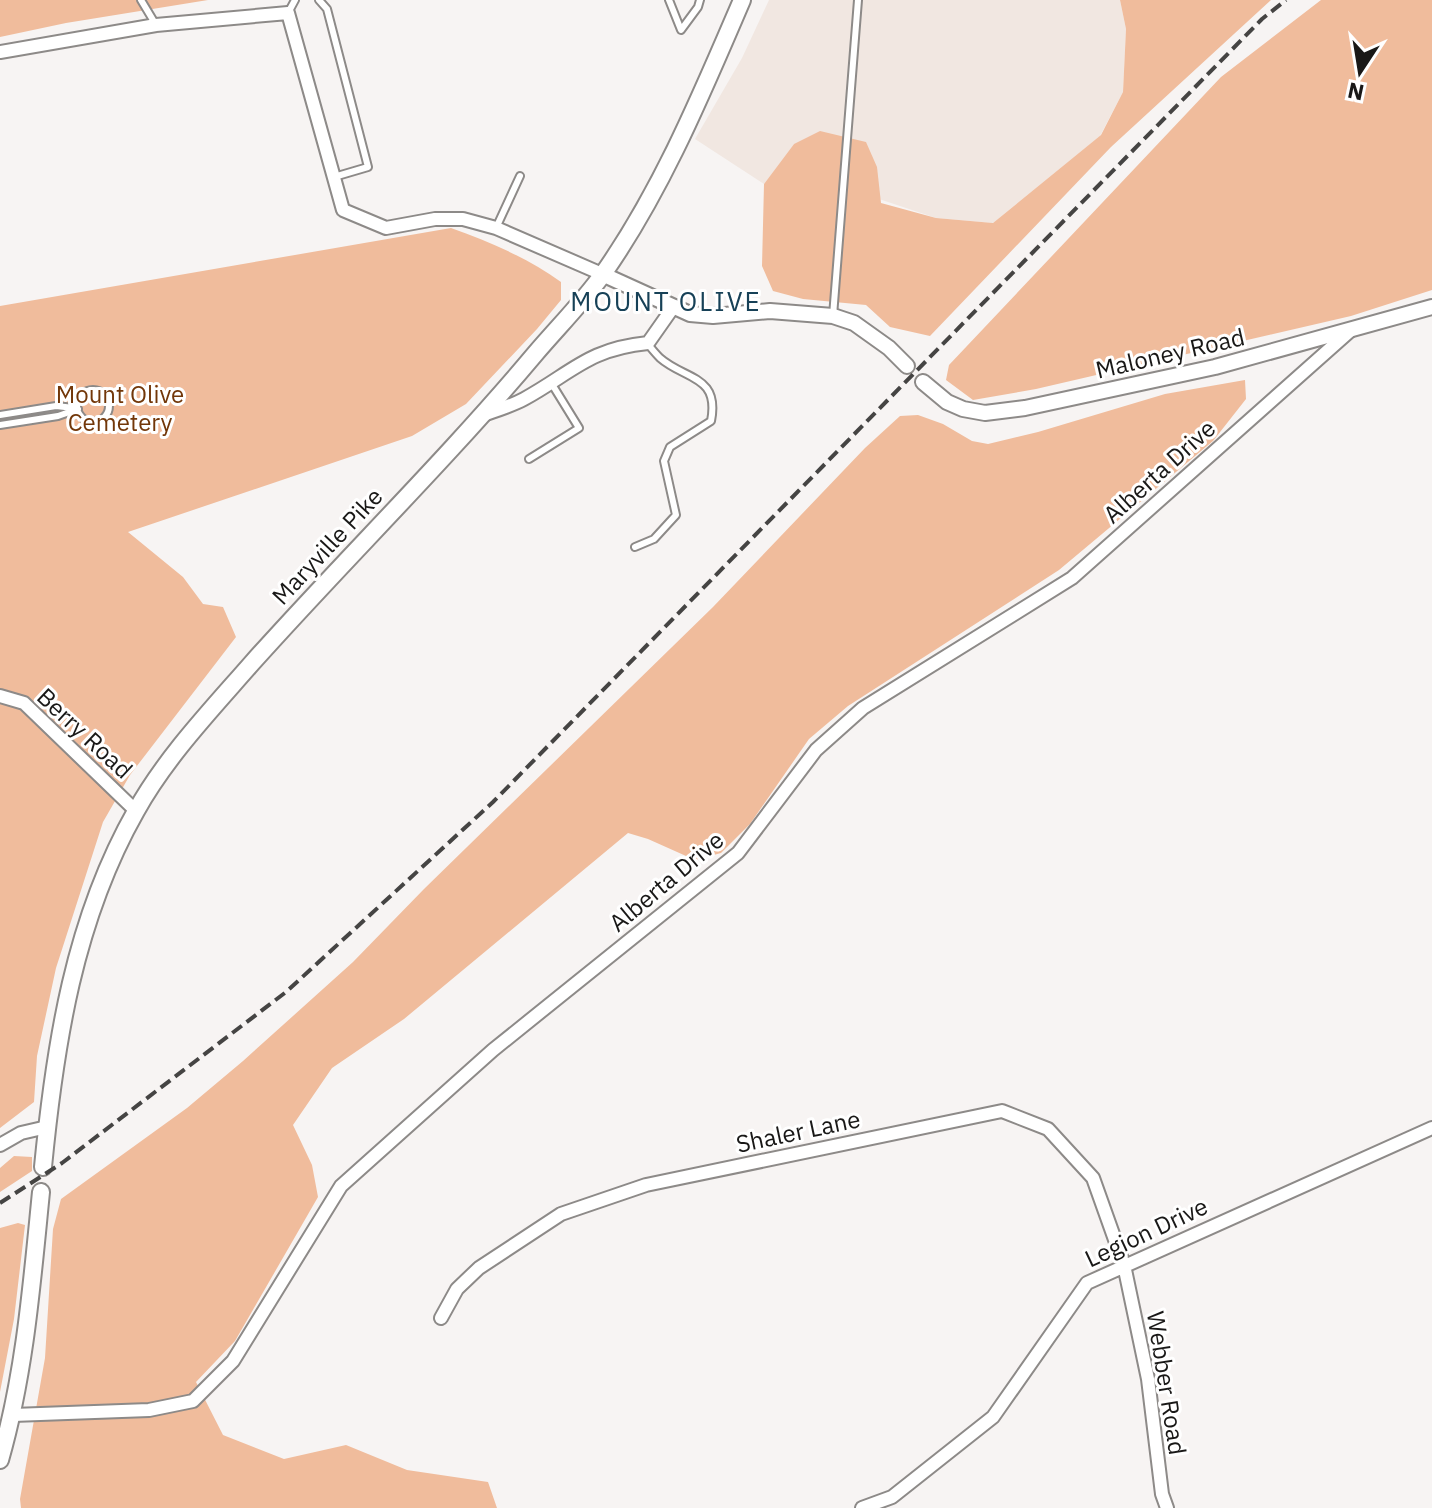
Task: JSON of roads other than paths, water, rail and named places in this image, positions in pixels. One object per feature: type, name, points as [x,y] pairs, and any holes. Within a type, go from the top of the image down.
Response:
[{"type":"main road","name":"Maryville Pike","points":[[43,1167],[59,1033],[76,957],[103,882],[136,811],[206,716],[297,612],[483,415],[602,274],[663,175],[742,0]]},
{"type":"main road","points":[[0,1460],[13,1415],[24,1351],[41,1192]]},
{"type":"street","points":[[0,52],[156,25],[288,13],[343,210],[386,228],[435,219],[463,219],[496,228],[690,314],[713,316],[770,311],[833,316],[854,323],[889,348],[907,366]]},
{"type":"street","points":[[483,415],[523,399],[595,354],[615,347],[647,343],[674,306]]},
{"type":"street","name":"Maloney Road","points":[[923,382],[947,402],[985,413],[1025,408],[1215,367],[1432,307]]},
{"type":"street","name":"Alberta Drive","points":[[13,1415],[149,1410],[193,1401],[233,1361],[341,1186],[493,1050],[738,853],[816,750],[863,708],[1072,578],[1354,328]]},
{"type":"street","name":"Berry Road","points":[[0,696],[24,703],[136,811]]},
{"type":"street","name":"Shaler Lane","points":[[441,1318],[457,1289],[479,1268],[561,1214],[646,1185],[1002,1111],[1048,1129],[1093,1178],[1124,1265]]},
{"type":"street","points":[[0,1145],[21,1133],[47,1127]]},
{"type":"street","name":"Legion Drive","points":[[862,1508],[892,1497],[993,1417],[1087,1283],[1432,1128]]},
{"type":"street","name":"Webber Road","points":[[1124,1265],[1148,1379],[1162,1494],[1167,1508]]},
{"type":"lane","points":[[141,0],[156,25]]},
{"type":"lane","points":[[288,13],[295,0]]},
{"type":"lane","points":[[319,0],[327,9],[368,167],[334,177]]},
{"type":"lane","points":[[669,0],[681,30],[700,0]]},
{"type":"lane","points":[[833,316],[858,0]]},
{"type":"lane","points":[[496,228],[520,176]]},
{"type":"lane","points":[[635,547],[654,539],[676,515],[664,461],[670,447],[711,421],[713,409],[710,391],[702,381],[659,357],[647,343]]},
{"type":"lane","points":[[529,459],[579,428],[550,381]]},
{"type":"lane","points":[[0,415],[56,406],[78,409],[87,420],[97,421],[106,415],[108,400],[101,392],[91,390],[82,395],[78,409]]},
{"type":"lane","points":[[0,425],[58,416],[78,409]]},
{"type":"railway","points":[[0,1203],[62,1163],[286,992],[493,802],[1262,19],[1286,0]]},
{"type":"district","name":"MOUNT OLIVE","points":[[666,301]]},
{"type":"park label","name":"Mount Olive Cemetery","points":[[120,408]]}]
